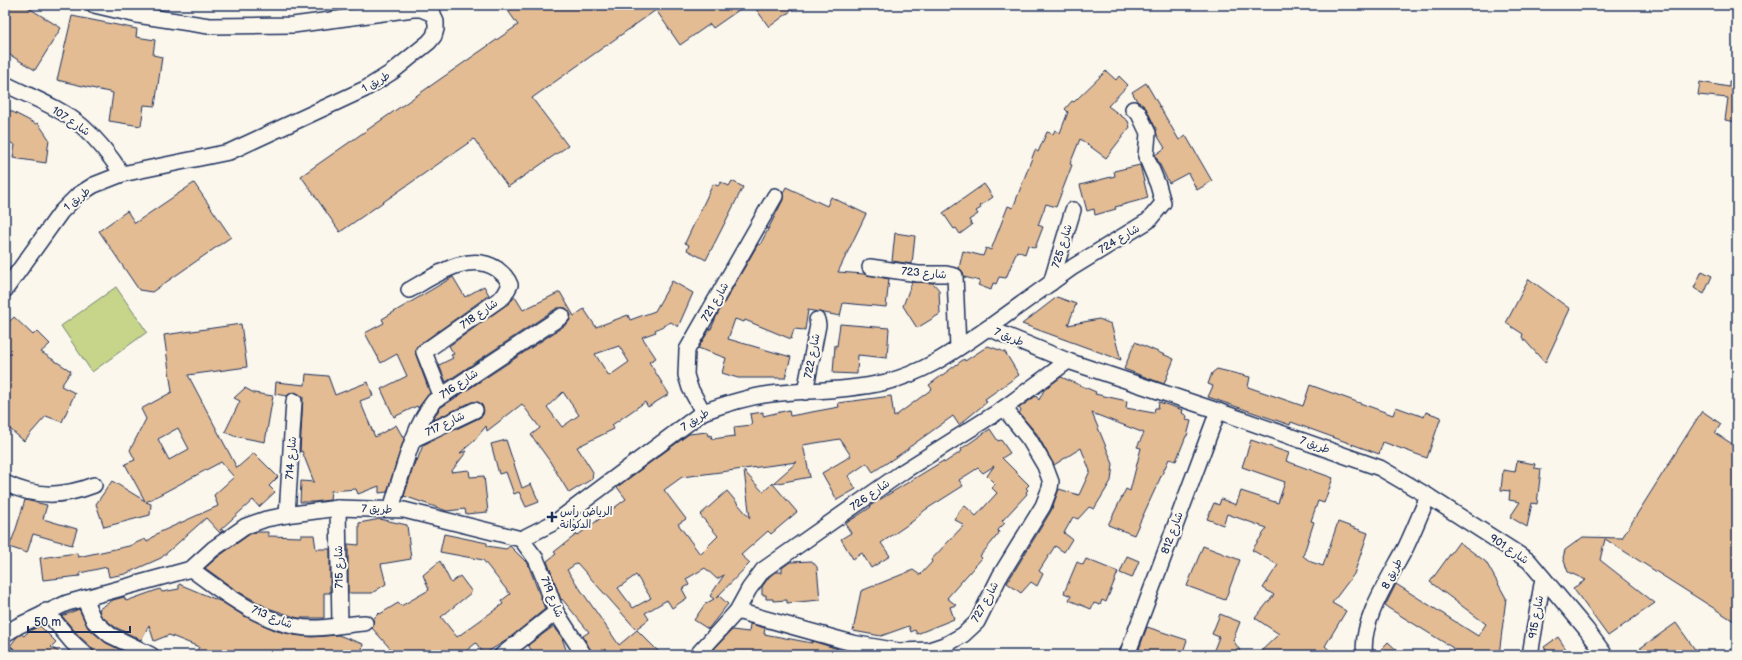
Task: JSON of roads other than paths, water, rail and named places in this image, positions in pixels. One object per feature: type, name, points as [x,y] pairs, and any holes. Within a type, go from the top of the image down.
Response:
[{"type":"street","name":"طريق 1","points":[[5,290],[61,212],[78,195],[94,185],[122,174],[229,152],[365,89],[392,72],[429,42],[434,36],[436,22],[433,14],[428,11],[412,9],[293,25],[209,26],[138,15],[94,5]]},
{"type":"street","name":"شارع 107","points":[[5,84],[63,112],[82,126],[110,155],[122,174]]},
{"type":"street","name":"شارع 724","points":[[988,328],[1074,267],[1148,221],[1163,203],[1158,185],[1146,156],[1148,133],[1138,112],[1134,109]]},
{"type":"street","name":"شارع 721","points":[[703,412],[690,388],[686,375],[687,350],[775,196]]},
{"type":"street","name":"شارع 725","points":[[1051,283],[1073,210]]},
{"type":"street","name":"شارع 718","points":[[409,290],[452,267],[478,262],[489,264],[508,278],[510,285],[504,296],[424,352],[441,395]]},
{"type":"street","name":"شارع 723","points":[[870,267],[918,274],[955,276],[958,348]]},
{"type":"street","name":"شارع 716","points":[[391,509],[414,439],[427,410],[441,395],[562,316]]},
{"type":"street","name":"شارع 722","points":[[805,392],[818,325],[817,320]]},
{"type":"street","name":"7 طريق","points":[[5,634],[46,612],[84,598],[190,569],[213,549],[246,526],[266,519],[287,515],[338,508],[404,510],[521,539],[532,535],[557,521],[703,412],[730,402],[769,394],[805,392],[886,382],[909,375],[936,363],[988,328],[1068,361],[1218,411],[1380,468],[1428,496]]},
{"type":"street","name":"شارع 726","points":[[698,655],[738,611],[749,589],[763,570],[904,471],[1004,408],[1068,361]]},
{"type":"street","name":"شارع 714","points":[[287,515],[294,401]]},
{"type":"street","name":"شارع 727","points":[[738,611],[852,643],[899,651],[930,650],[947,644],[963,635],[977,622],[1000,576],[1043,506],[1050,488],[1051,482],[1045,466],[1029,438],[1004,408]]},
{"type":"street","name":"شارع 717","points":[[414,439],[475,410]]},
{"type":"street","name":"شارع 812","points":[[1126,655],[1218,411]]},
{"type":"street","points":[[5,483],[17,489],[55,495],[75,492],[94,485]]},
{"type":"street","name":"شارع 901","points":[[1428,496],[1529,561],[1586,629],[1605,655]]},
{"type":"street","name":"طريق 8","points":[[1365,655],[1364,642],[1367,624],[1407,545],[1428,496]]},
{"type":"street","name":"شارع 715","points":[[338,508],[340,625]]},
{"type":"street","name":"شارع 719","points":[[521,539],[536,559],[556,612],[584,655]]},
{"type":"street","name":"شارع 713","points":[[190,569],[248,608],[282,623],[295,627],[312,628],[365,623]]},
{"type":"street","name":"شارع 915","points":[[1530,655],[1543,578]]},
{"type":"street","points":[[84,598],[94,621],[110,635],[151,655]]},
{"type":"street","points":[[46,612],[72,642],[86,655]]},
{"type":"street","points":[[502,655],[556,612]]},
{"type":"street","points":[[5,652],[8,655]]},
{"type":"place","name":"الرياض رأس الدكوانة","points":[[552,517]]}]
